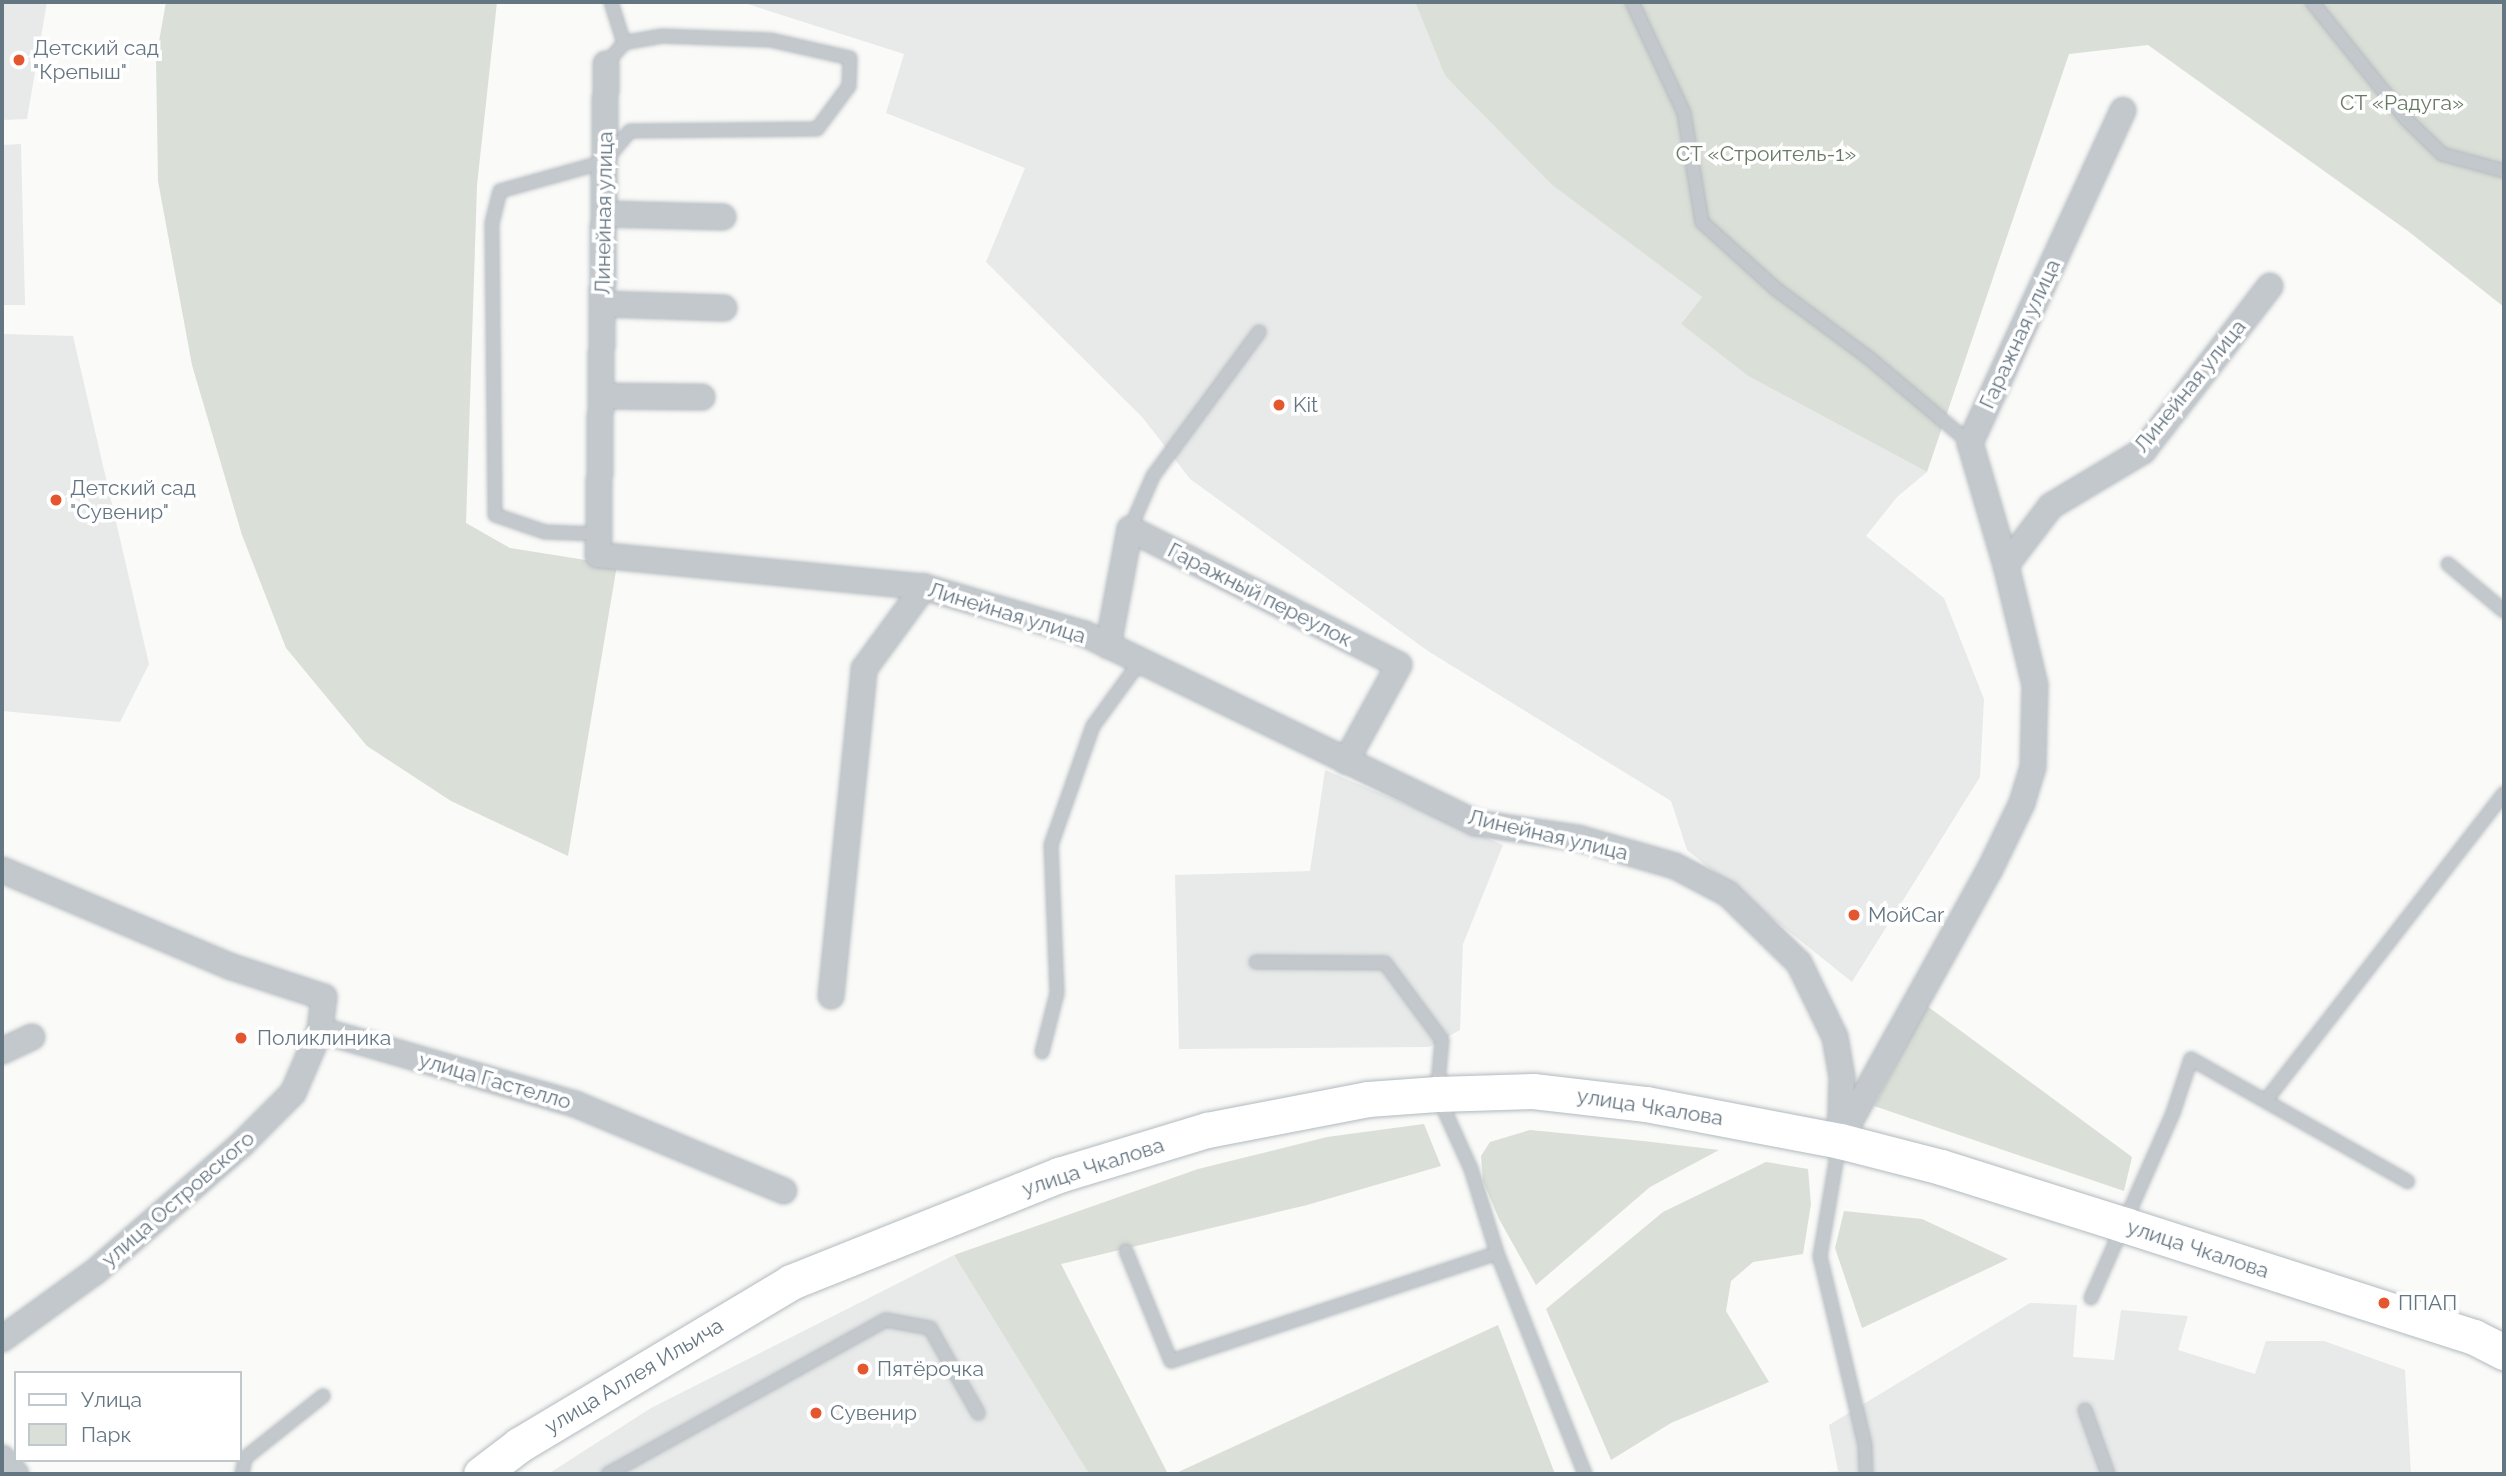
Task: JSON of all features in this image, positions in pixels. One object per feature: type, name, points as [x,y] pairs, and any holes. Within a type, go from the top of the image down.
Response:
[{"type":"main road","name":"улица Чкалова","points":[[791,1282],[1059,1175],[1207,1130],[1368,1099],[1533,1091],[1646,1104],[1840,1140],[1941,1167],[2474,1338],[2504,1352]]},
{"type":"main road","name":"улица Аллея Ильича","points":[[481,1474],[519,1445],[791,1282]]},
{"type":"street","name":"Линейная улица","points":[[606,64],[598,555],[924,587],[1085,634],[1139,663],[1476,823],[1578,838],[1675,866],[1728,894],[1799,963],[1821,1001],[1835,1037],[1842,1077],[1840,1140]]},
{"type":"street","name":"Гаражная улица","points":[[1970,443],[2123,110]]},
{"type":"street","points":[[604,214],[723,217]]},
{"type":"street","name":"Линейная улица","points":[[2006,565],[2051,506],[2143,451],[2270,286]]},
{"type":"street","points":[[602,304],[723,308]]},
{"type":"street","points":[[601,396],[702,397]]},
{"type":"street","points":[[1840,1140],[1989,871],[2022,803],[2033,767],[2035,685],[2006,565],[1970,443]]},
{"type":"street","points":[[1108,646],[1130,529]]},
{"type":"street","name":"Гаражный переулок","points":[[1130,529],[1399,665],[1346,761]]},
{"type":"street","points":[[831,996],[864,669],[924,587]]},
{"type":"street","points":[[2,870],[229,966],[324,996],[320,1030]]},
{"type":"street","name":"улица Гастелло","points":[[320,1030],[575,1104],[785,1191]]},
{"type":"street","name":"улица Островского","points":[[2,1339],[96,1271],[242,1144],[293,1093],[320,1030]]},
{"type":"street","points":[[2,1051],[32,1037]]},
{"type":"street","points":[[2,1458],[16,1474]]},
{"type":"lane","points":[[611,2],[624,43]]},
{"type":"lane","points":[[1632,2],[1684,113],[1702,222],[1776,289],[1869,358],[1970,443]]},
{"type":"lane","points":[[2312,2],[2407,120],[2442,154],[2504,171]]},
{"type":"lane","points":[[599,534],[545,532],[495,515],[492,223],[500,191],[604,162],[630,131],[817,129],[849,86],[850,58],[770,40],[662,36],[624,43],[606,64]]},
{"type":"lane","points":[[1130,529],[1153,476],[1259,332]]},
{"type":"lane","points":[[2448,564],[2504,611]]},
{"type":"lane","points":[[1042,1052],[1057,993],[1051,845],[1093,726],[1139,663]]},
{"type":"lane","points":[[2267,1099],[2504,793]]},
{"type":"lane","points":[[1256,962],[1385,963],[1443,1040],[1437,1094],[1471,1169],[1497,1253],[1585,1474]]},
{"type":"lane","points":[[2091,1298],[2125,1225],[2191,1059],[2267,1099],[2409,1182]]},
{"type":"lane","points":[[1840,1140],[1821,1256],[1865,1445],[1866,1474]]},
{"type":"lane","points":[[1126,1251],[1171,1361],[1497,1253]]},
{"type":"lane","points":[[608,1474],[886,1320],[930,1328],[978,1413]]},
{"type":"lane","points":[[242,1474],[244,1458],[323,1396]]},
{"type":"lane","points":[[2085,1410],[2108,1474]]},
{"type":"shaded area","name":"Детский сад \"Крепыш\"","points":[[2,2],[47,2],[27,119],[2,120]]},
{"type":"shaded area","points":[[741,2],[1415,2],[1445,76],[1552,185],[1702,297],[1681,324],[1748,376],[1927,472],[1897,497],[1866,536],[1944,598],[1984,699],[1980,777],[1852,982],[1687,850],[1671,801],[1428,651],[1190,479],[1143,418],[986,262],[1025,168],[886,113],[904,54]]},
{"type":"shaded area","points":[[21,144],[25,305],[2,305],[2,145]]},
{"type":"shaded area","name":"Детский сад \"Сувенир\"","points":[[2,334],[73,336],[149,664],[120,722],[2,711]]},
{"type":"shaded area","points":[[1325,770],[1503,845],[1463,944],[1460,1030],[1429,1047],[1179,1049],[1175,875],[1310,871]]},
{"type":"shaded area","points":[[954,1255],[1089,1474],[548,1474],[651,1408]]},
{"type":"shaded area","points":[[2030,1303],[2077,1305],[2073,1357],[2114,1360],[2121,1310],[2188,1316],[2178,1350],[2255,1374],[2266,1341],[2324,1341],[2405,1370],[2411,1474],[1808,1474],[1838,1471],[1829,1425]]},
{"type":"green space","points":[[166,2],[497,2],[477,185],[466,523],[510,548],[617,565],[568,856],[451,801],[367,746],[286,648],[242,535],[192,365],[158,181],[156,58]]},
{"type":"green space","points":[[1415,2],[2504,2],[2504,307],[2408,231],[2148,45],[2069,54],[1927,472],[1748,376],[1681,324],[1702,297],[1552,185],[1445,76]]},
{"type":"green space","points":[[1927,1006],[2132,1157],[2124,1191],[1874,1106]]},
{"type":"green space","points":[[1424,1124],[1441,1166],[1307,1205],[1061,1264],[1168,1474],[1089,1474],[954,1255],[1198,1169],[1327,1137]]},
{"type":"green space","points":[[1530,1130],[1719,1150],[1650,1187],[1536,1285],[1499,1219],[1483,1181],[1481,1156],[1490,1142]]},
{"type":"green space","points":[[1766,1162],[1808,1169],[1811,1204],[1803,1254],[1753,1262],[1731,1281],[1726,1311],[1769,1382],[1671,1423],[1611,1460],[1546,1309],[1663,1212]]},
{"type":"green space","points":[[1844,1211],[1922,1219],[2008,1259],[1862,1328],[1835,1248]]},
{"type":"green space","points":[[1498,1325],[1555,1474],[1174,1474]]},
{"type":"place","name":"Детский сад \"Крепыш\"","points":[[19,60]]},
{"type":"place","name":"Kit","points":[[1279,405]]},
{"type":"place","name":"Детский сад \"Сувенир\"","points":[[56,500]]},
{"type":"place","name":"МойCar","points":[[1854,915]]},
{"type":"place","name":"Поликлиника","points":[[241,1038]]},
{"type":"place","name":"ППАП","points":[[2384,1303]]},
{"type":"place","name":"Пятёрочка","points":[[863,1369]]},
{"type":"place","name":"Сувенир","points":[[816,1413]]},
{"type":"park label","name":"СТ «Радуга»","points":[[2402,103]]},
{"type":"park label","name":"СТ «Строитель-1»","points":[[1766,154]]}]
